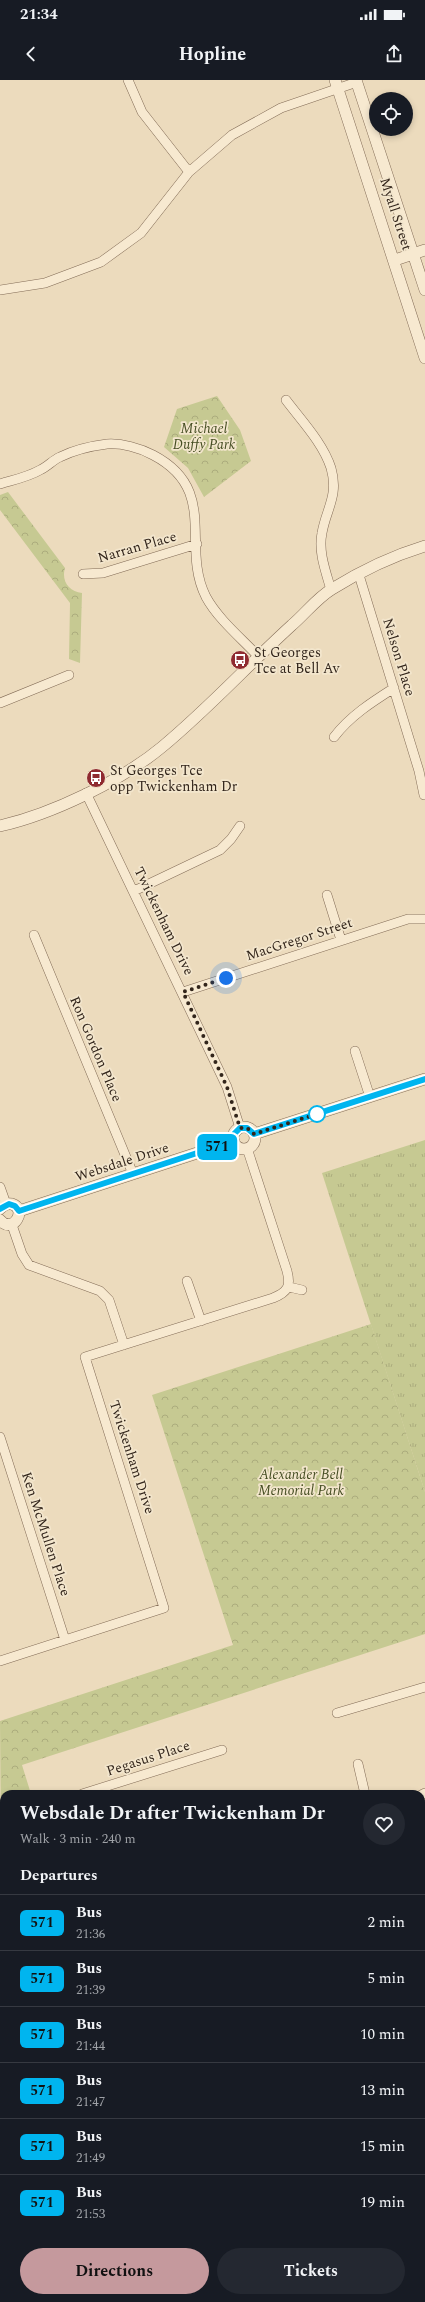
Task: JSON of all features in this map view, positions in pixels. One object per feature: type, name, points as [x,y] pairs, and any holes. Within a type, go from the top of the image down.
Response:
[{"type":"street","points":[[128,80],[142,112],[189,172]]},
{"type":"street","points":[[0,290],[45,283],[101,262],[141,233],[189,172],[232,135],[281,108],[337,84],[357,81]]},
{"type":"street","name":"Myall Street","points":[[357,81],[414,254],[422,268],[425,290]]},
{"type":"street","name":"Myall Street","points":[[337,84],[400,275],[425,358]]},
{"type":"street","points":[[395,260],[425,250]]},
{"type":"street","points":[[400,275],[422,268]]},
{"type":"street","points":[[286,400],[322,451],[331,469],[333,486],[332,501],[322,532],[321,545],[331,590]]},
{"type":"street","points":[[0,484],[40,471],[60,457],[82,449],[108,444],[144,450],[166,462],[180,475],[190,492],[196,517],[198,574],[206,597],[219,616],[258,656]]},
{"type":"street","name":"Narran Place","points":[[83,574],[103,573],[197,544]]},
{"type":"street","points":[[0,826],[18,822],[86,793],[127,772],[161,748],[258,656],[331,590],[399,554],[425,546]]},
{"type":"street","name":"Nelson Place","points":[[359,575],[419,771],[424,794]]},
{"type":"street","points":[[0,703],[69,675]]},
{"type":"street","points":[[334,737],[343,725],[369,704],[394,688]]},
{"type":"street","name":"Twickenham Drive","points":[[86,793],[183,992],[227,1087],[240,1128]]},
{"type":"street","points":[[134,891],[220,850],[231,839],[240,826]]},
{"type":"street","points":[[327,895],[341,940]]},
{"type":"street","name":"MacGregor Street","points":[[183,992],[408,919],[425,919]]},
{"type":"street","name":"Ron Gordon Place","points":[[34,935],[133,1174]]},
{"type":"street","points":[[355,1052],[370,1097]]},
{"type":"street","points":[[254,1134],[425,1079]]},
{"type":"street","points":[[240,1128],[247,1128],[254,1134],[254,1141],[247,1148],[239,1147],[234,1141],[234,1134],[240,1128]]},
{"type":"street","name":"Websdale Drive","points":[[19,1211],[234,1141]]},
{"type":"street","points":[[247,1148],[287,1271],[289,1286],[302,1290]]},
{"type":"street","points":[[0,1187],[3,1207],[15,1206],[19,1211],[19,1218],[12,1225]]},
{"type":"street","points":[[0,1220],[5,1224],[12,1225]]},
{"type":"street","points":[[12,1225],[22,1254],[29,1265],[100,1291],[109,1300],[124,1345]]},
{"type":"street","points":[[187,1280],[200,1321]]},
{"type":"street","name":"Twickenham Drive","points":[[0,1661],[164,1608],[86,1358],[277,1296],[286,1291],[289,1286]]},
{"type":"street","name":"Ken McMullen Place","points":[[0,1438],[66,1640]]},
{"type":"street","points":[[337,1713],[425,1687]]},
{"type":"street","name":"Pegasus Place","points":[[95,1790],[222,1750]]},
{"type":"street","points":[[358,1764],[364,1790]]},
{"type":"green space","name":"Michael Duffy Park","points":[[217,396],[240,430],[251,461],[204,497],[188,468],[164,447],[177,409]]},
{"type":"green space","points":[[8,492],[65,568],[64,577],[67,585],[73,590],[82,593],[80,663],[69,659],[70,603],[0,510],[0,495]]},
{"type":"green space","points":[[425,1140],[425,1492],[322,1173]]},
{"type":"green space","name":"Alexander Bell Memorial Park","points":[[371,1324],[425,1492],[425,1634],[22,1765],[30,1790],[1,1790],[0,1721],[233,1645],[152,1395]]},
{"type":"bus line","name":"571","points":[[0,1209],[6,1204],[12,1204],[19,1211],[234,1141],[233,1137],[235,1131],[240,1128],[247,1128],[254,1134],[425,1079]]},
{"type":"place","name":"St Georges Tce at Bell Av","points":[[240,660]]},
{"type":"place","name":"St Georges Tce opp Twickenham Dr","points":[[96,778]]},
{"type":"route","points":[[226,978],[183,992],[227,1087],[240,1128],[247,1128],[254,1134],[317,1114]]}]
